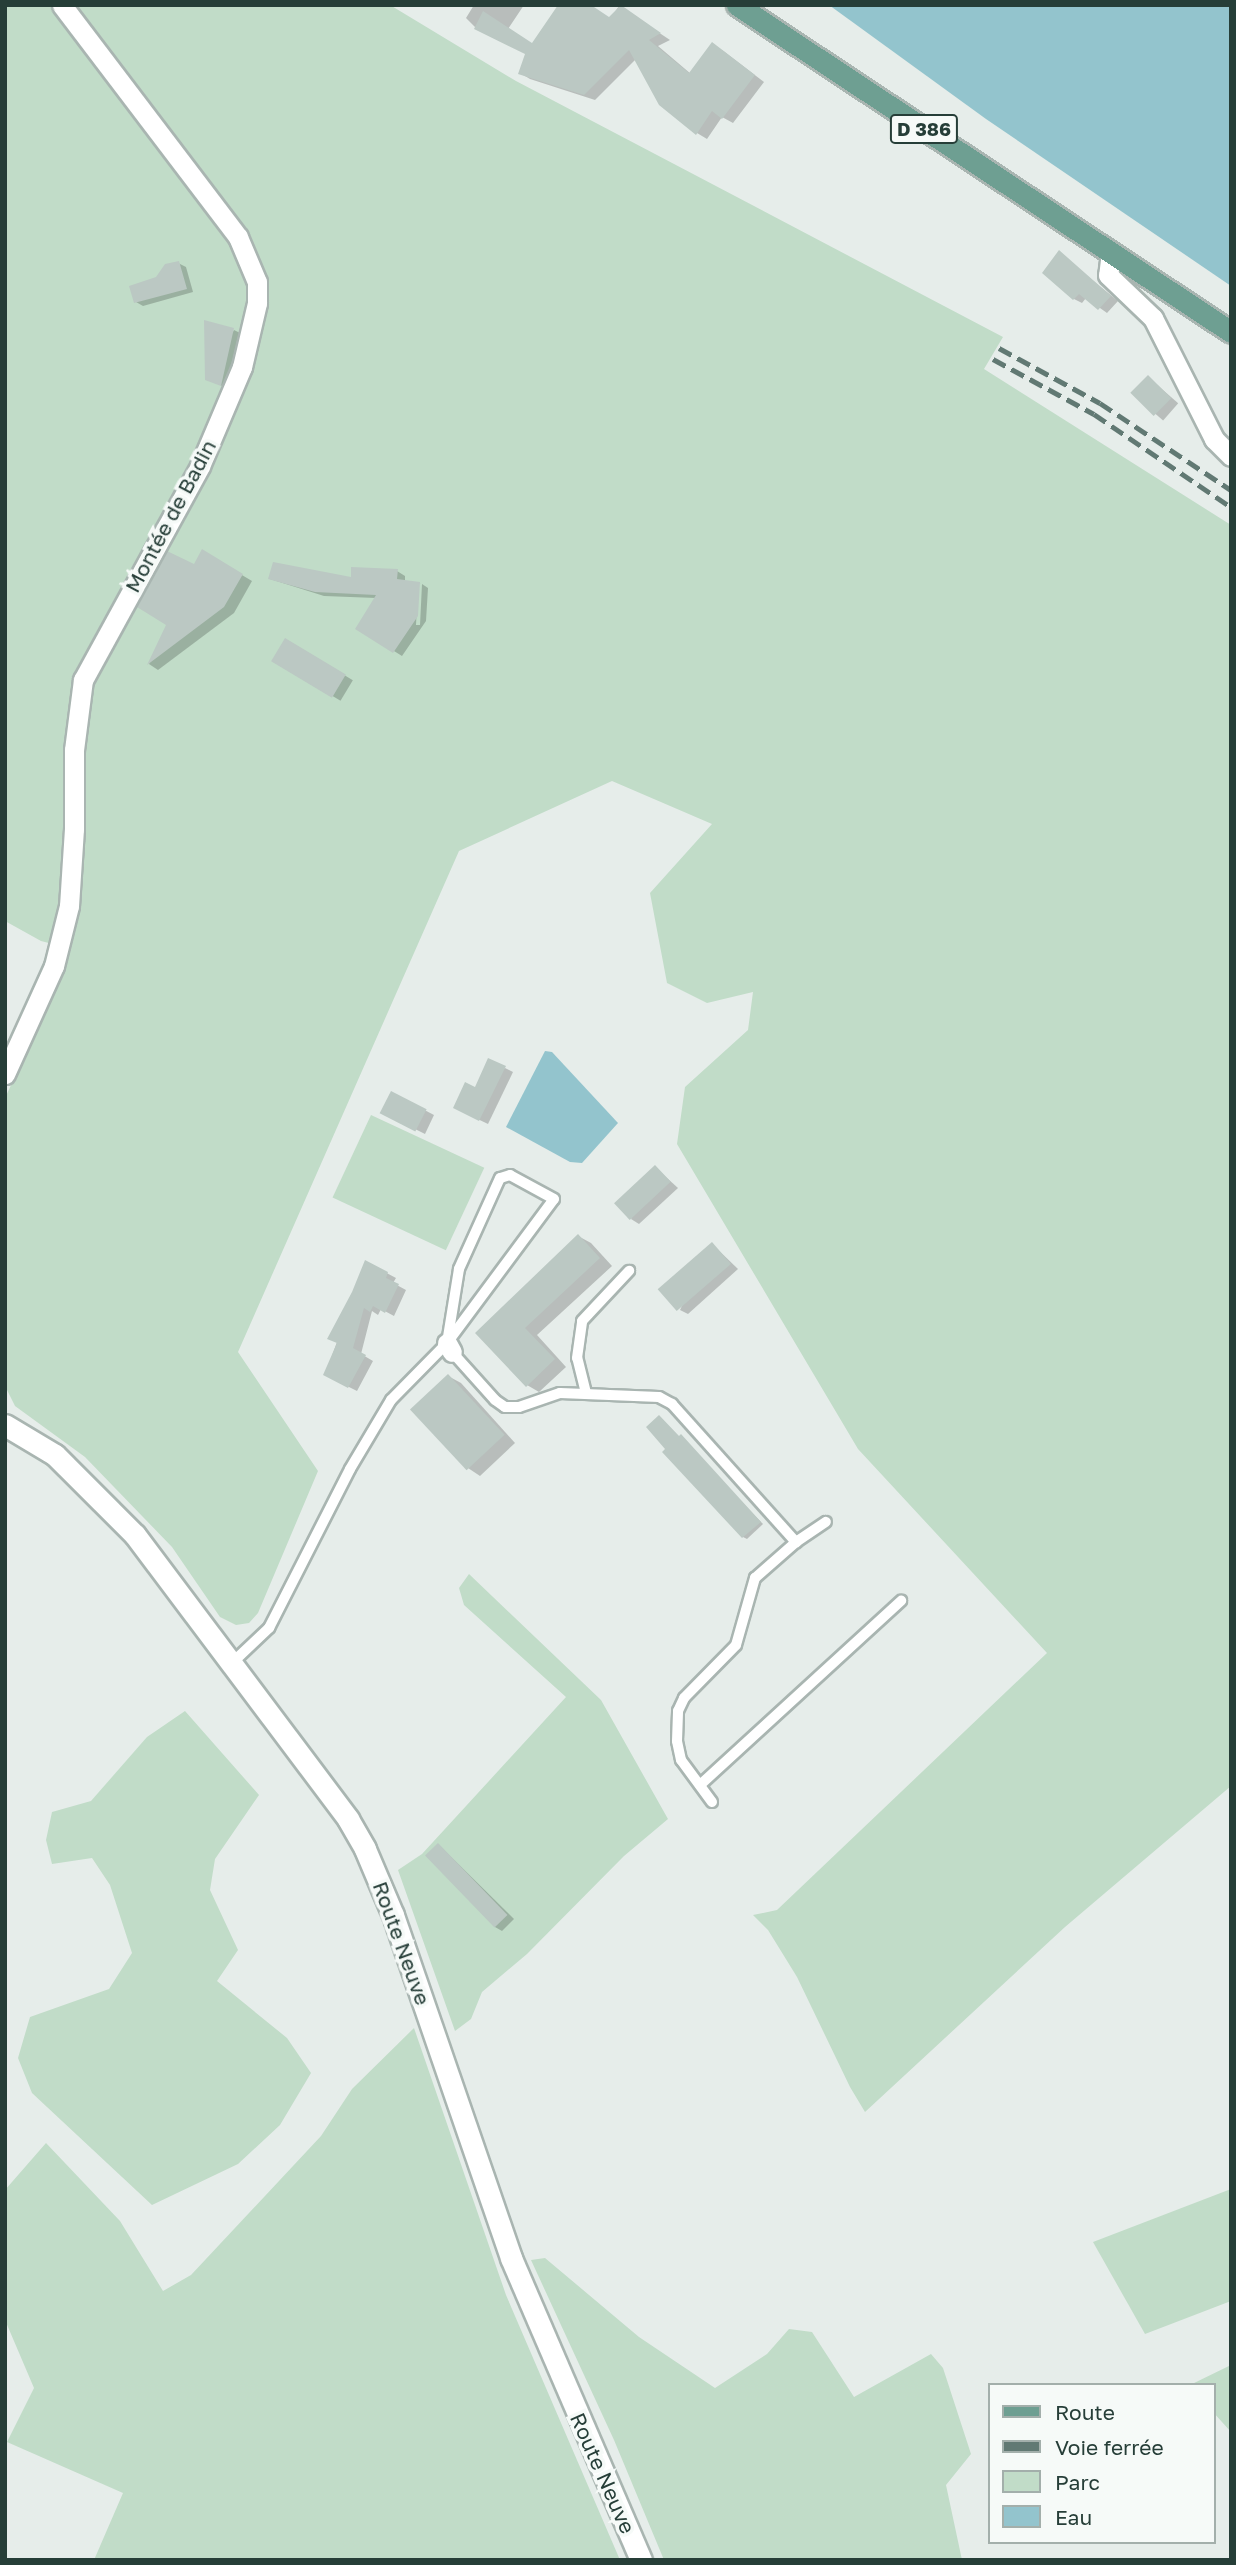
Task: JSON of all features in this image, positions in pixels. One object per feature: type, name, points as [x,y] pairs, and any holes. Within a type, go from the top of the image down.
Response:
[{"type":"main road","name":"D 386","points":[[737,5],[1231,332]]},
{"type":"street","name":"Montée de Badin","points":[[5,1074],[54,966],[69,906],[74,829],[74,750],[83,680],[200,466],[242,367],[257,303],[257,282],[238,237],[62,5]]},
{"type":"street","points":[[1111,252],[1108,275],[1153,318],[1214,439],[1231,456]]},
{"type":"street","name":"Route Neuve","points":[[5,1425],[55,1455],[97,1494],[135,1535],[233,1662],[348,1819],[377,1872],[511,2258],[641,2560]]},
{"type":"lane","points":[[233,1662],[260,1639],[275,1619],[350,1469],[390,1400],[449,1347],[554,1199],[510,1175],[500,1178],[459,1269],[449,1347],[495,1400],[505,1406],[519,1407],[560,1393],[659,1398],[672,1404],[796,1542]]},
{"type":"lane","points":[[586,1393],[577,1358],[582,1321],[629,1272]]},
{"type":"lane","points":[[712,1802],[681,1760],[676,1733],[678,1711],[684,1698],[736,1645],[755,1578],[796,1542],[826,1522]]},
{"type":"lane","points":[[700,1785],[901,1601]]},
{"type":"green space","points":[[5,5],[390,5],[516,81],[1003,337],[984,369],[1231,525],[1231,1786],[1065,1927],[865,2112],[850,2087],[797,1977],[768,1930],[753,1915],[777,1910],[1047,1653],[858,1449],[677,1144],[685,1087],[748,1030],[753,992],[707,1003],[667,983],[650,893],[712,824],[612,781],[459,851],[238,1352],[318,1471],[258,1613],[249,1623],[236,1625],[220,1617],[172,1547],[85,1457],[15,1406],[5,1386],[5,1098],[50,1002],[68,948],[41,941],[5,921]]},
{"type":"green space","points":[[371,1115],[484,1168],[446,1250],[333,1197]]},
{"type":"green space","points":[[469,1574],[601,1700],[668,1819],[624,1856],[527,1954],[482,1992],[471,2019],[455,2031],[398,1870],[422,1854],[566,1697],[464,1605],[459,1588]]},
{"type":"green space","points":[[185,1711],[259,1795],[215,1859],[210,1890],[238,1950],[217,1981],[287,2038],[311,2073],[280,2125],[238,2164],[152,2205],[32,2093],[18,2058],[30,2017],[109,1989],[132,1953],[110,1885],[92,1858],[52,1864],[46,1840],[52,1812],[91,1801],[147,1737]]},
{"type":"green space","points":[[414,2028],[506,2295],[620,2560],[94,2560],[123,2493],[7,2442],[34,2388],[5,2320],[5,2190],[46,2143],[120,2221],[163,2291],[191,2275],[321,2136],[352,2089]]},
{"type":"green space","points":[[1231,2189],[1231,2301],[1145,2334],[1093,2242]]},
{"type":"green space","points":[[545,2258],[639,2337],[715,2388],[767,2354],[789,2329],[812,2332],[854,2397],[931,2354],[943,2368],[971,2454],[946,2485],[962,2560],[664,2560],[614,2440],[531,2260]]},
{"type":"green space","points":[[1231,2365],[1231,2432],[1215,2414],[1215,2383],[1194,2383]]},
{"type":"water","points":[[829,5],[1231,5],[1231,286],[986,119]]},
{"type":"water","points":[[545,1051],[552,1052],[618,1123],[582,1163],[570,1162],[506,1127]]},
{"type":"building","points":[[558,5],[591,5],[609,17],[621,5],[661,33],[649,40],[689,73],[712,42],[755,75],[722,119],[712,111],[696,135],[659,105],[629,50],[584,95],[518,74],[525,54],[474,29],[483,11],[532,43]]},
{"type":"building","points":[[1059,250],[1111,296],[1098,310],[1079,294],[1073,300],[1042,273]]},
{"type":"building","points":[[179,261],[187,289],[134,303],[129,286],[156,277],[165,264]]},
{"type":"building","points":[[204,320],[234,328],[221,386],[205,380]]},
{"type":"building","points":[[1148,375],[1171,398],[1154,416],[1130,393]]},
{"type":"building","points":[[202,549],[243,574],[224,607],[147,665],[166,625],[137,607],[167,551],[194,564]]},
{"type":"building","points":[[273,562],[351,577],[351,567],[398,569],[397,579],[420,582],[418,616],[393,653],[355,629],[376,595],[315,592],[268,579]]},
{"type":"building","points":[[285,638],[346,675],[332,698],[271,661]]},
{"type":"building","points":[[488,1058],[506,1066],[479,1121],[453,1108],[465,1082],[475,1087]]},
{"type":"building","points":[[391,1091],[427,1109],[415,1131],[380,1113]]},
{"type":"building","points":[[655,1165],[671,1182],[630,1220],[614,1203]]},
{"type":"building","points":[[578,1234],[600,1258],[525,1328],[555,1359],[526,1387],[475,1333]]},
{"type":"building","points":[[712,1242],[731,1264],[677,1311],[658,1289]]},
{"type":"building","points":[[365,1260],[388,1272],[386,1278],[399,1284],[385,1313],[373,1306],[370,1312],[364,1308],[353,1348],[366,1355],[348,1388],[323,1375],[337,1343],[327,1339],[352,1292]]},
{"type":"building","points":[[448,1374],[505,1435],[467,1470],[410,1409]]},
{"type":"building","points":[[659,1415],[679,1436],[681,1434],[761,1522],[742,1538],[662,1452],[665,1449],[646,1427]]},
{"type":"building","points":[[438,1843],[507,1915],[495,1927],[425,1856]]},
{"type":"railway","points":[[999,348],[1100,403],[1231,490]]},
{"type":"railway","points":[[993,359],[1094,414],[1231,507]]}]
